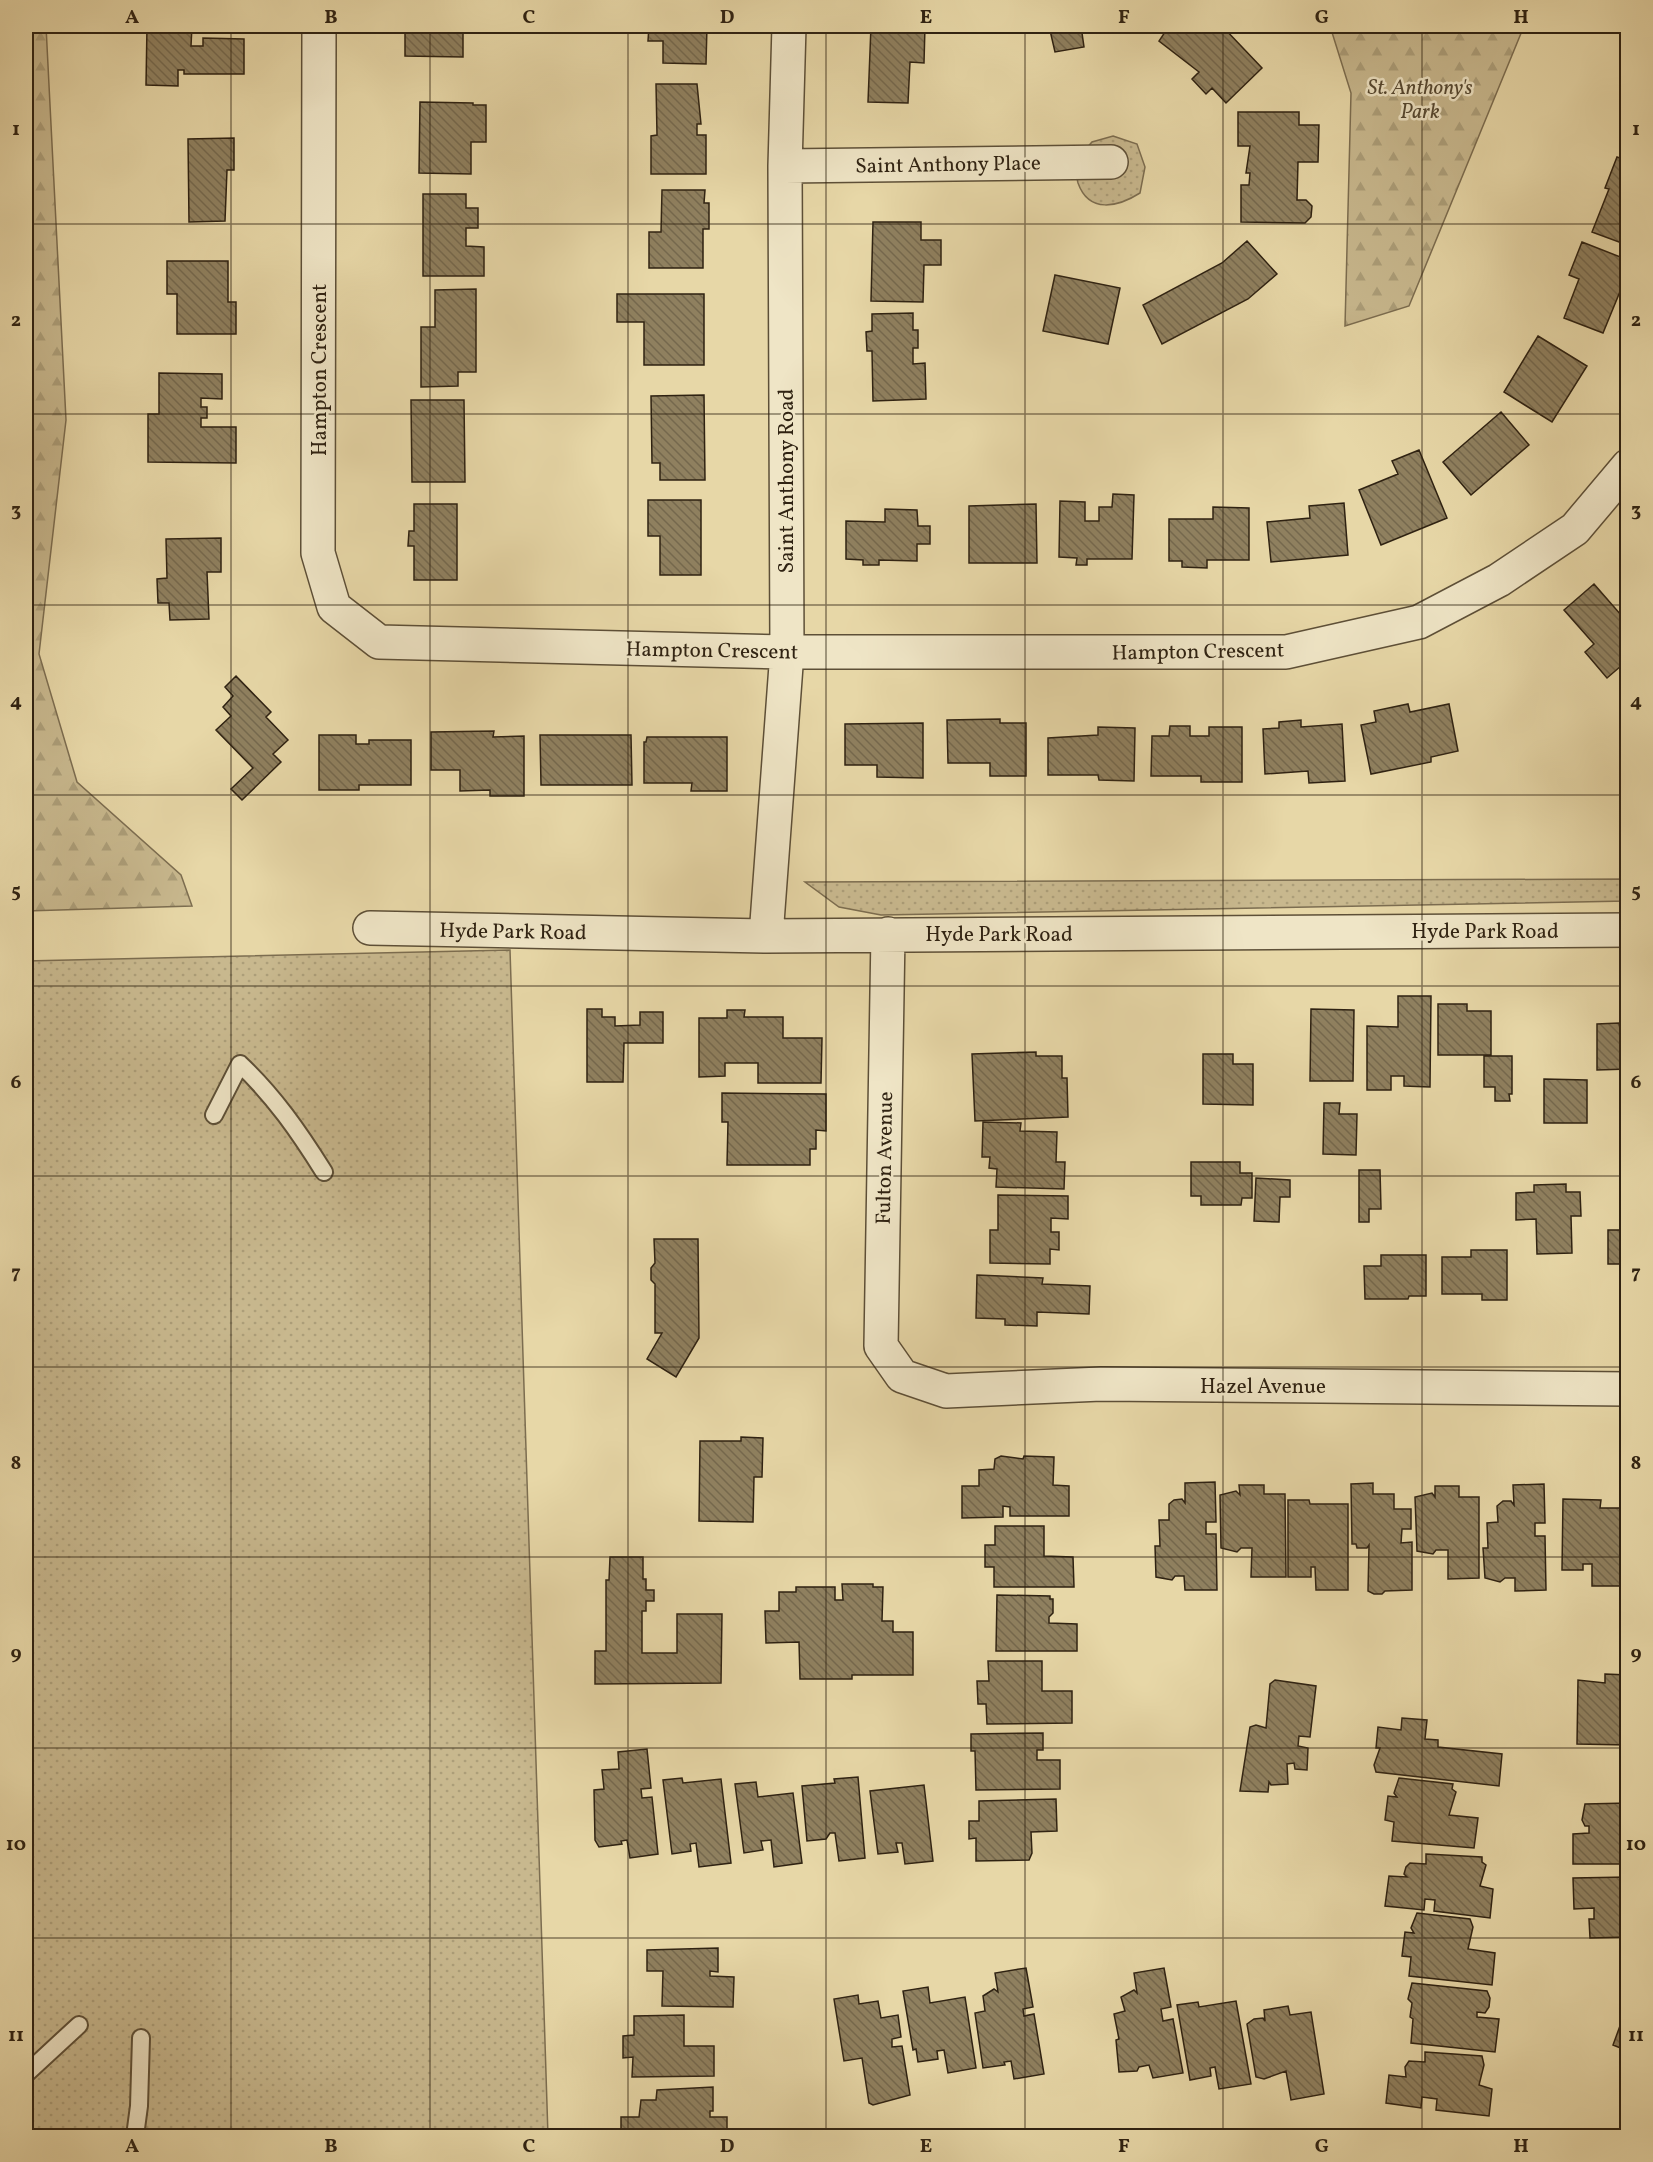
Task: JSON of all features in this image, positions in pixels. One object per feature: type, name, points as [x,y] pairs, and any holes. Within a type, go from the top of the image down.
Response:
[{"type":"street","name":"Hampton Crescent","points":[[319,26],[318,553],[334,607],[379,642],[787,652],[1286,652],[1419,622],[1499,580],[1575,529],[1626,473]]},
{"type":"street","name":"Saint Anthony Road","points":[[766,936],[787,652],[785,166],[789,26]]},
{"type":"street","name":"Saint Anthony Place","points":[[785,166],[1111,162]]},
{"type":"street","name":"Hyde Park Road","points":[[370,928],[766,936],[1628,930]]},
{"type":"street","name":"Fulton Avenue","points":[[888,934],[881,1346],[902,1376]]},
{"type":"street","name":"Hazel Avenue","points":[[902,1376],[946,1391],[1101,1384],[1628,1389]]},
{"type":"lane","points":[[214,1115],[240,1064],[266,1088],[291,1120],[324,1172]]},
{"type":"lane","points":[[26,2074],[79,2025]]},
{"type":"lane","points":[[135,2136],[139,2106],[141,2038]]},
{"type":"green space","points":[[26,26],[46,26],[66,420],[39,654],[77,782],[181,875],[192,906],[26,911]]},
{"type":"green space","name":"St. Anthony's Park","points":[[1330,26],[1524,26],[1409,306],[1345,326],[1351,93]]},
{"type":"green space","points":[[1113,136],[1137,144],[1145,167],[1140,193],[1123,202],[1105,205],[1089,200],[1083,193],[1078,183],[1077,159],[1092,142]]},
{"type":"green space","points":[[1627,879],[1627,901],[881,915],[839,907],[805,882]]},
{"type":"green space","points":[[510,950],[548,2136],[26,2136],[26,961]]},
{"type":"building","points":[[147,26],[192,26],[191,46],[203,46],[203,38],[244,39],[244,74],[184,74],[184,70],[178,70],[178,86],[146,85]]},
{"type":"building","points":[[415,26],[463,26],[463,57],[405,56],[405,33],[414,33]]},
{"type":"building","points":[[649,26],[707,26],[706,64],[663,63],[663,41],[648,41]]},
{"type":"building","points":[[871,26],[925,26],[924,63],[910,62],[908,103],[868,102]]},
{"type":"building","points":[[1049,26],[1119,26],[1082,33],[1084,47],[1055,52]]},
{"type":"building","points":[[1169,26],[1222,26],[1262,68],[1226,103],[1212,88],[1206,94],[1192,79],[1199,72],[1159,41]]},
{"type":"building","points":[[656,84],[697,84],[701,124],[697,124],[697,135],[706,135],[706,174],[651,174],[651,136],[657,135]]},
{"type":"building","points":[[420,102],[486,105],[486,142],[471,142],[471,174],[419,173]]},
{"type":"building","points":[[1238,112],[1299,112],[1299,125],[1319,125],[1318,162],[1298,162],[1297,200],[1306,200],[1312,206],[1311,217],[1305,223],[1241,222],[1241,185],[1249,185],[1250,173],[1246,173],[1250,146],[1238,146]]},
{"type":"building","points":[[234,138],[234,170],[227,170],[225,221],[189,222],[188,139]]},
{"type":"building","points":[[1617,157],[1628,161],[1627,245],[1592,232],[1609,189],[1605,188]]},
{"type":"building","points":[[662,190],[705,190],[704,203],[709,203],[709,229],[703,229],[703,268],[649,268],[649,232],[661,232]]},
{"type":"building","points":[[423,194],[466,194],[466,208],[478,208],[478,228],[466,228],[466,246],[484,247],[484,276],[423,276]]},
{"type":"building","points":[[873,222],[921,222],[921,240],[941,240],[941,265],[924,265],[923,302],[871,301]]},
{"type":"building","points":[[1247,241],[1277,274],[1248,299],[1162,344],[1143,305],[1222,263]]},
{"type":"building","points":[[1582,242],[1628,260],[1628,272],[1603,333],[1564,318],[1579,279],[1569,275]]},
{"type":"building","points":[[167,261],[228,261],[228,302],[236,302],[236,334],[177,334],[177,294],[167,294]]},
{"type":"building","points":[[1055,275],[1120,288],[1108,344],[1043,331]]},
{"type":"building","points":[[476,289],[476,372],[458,372],[458,386],[421,387],[421,327],[435,327],[435,290]]},
{"type":"building","points":[[617,294],[704,294],[704,365],[644,365],[644,322],[617,322]]},
{"type":"building","points":[[913,313],[913,330],[918,330],[918,348],[913,348],[913,364],[925,363],[926,399],[873,401],[872,351],[867,351],[866,332],[872,331],[872,314]]},
{"type":"building","points":[[1538,336],[1587,366],[1552,422],[1504,392]]},
{"type":"building","points":[[159,373],[222,374],[222,399],[201,398],[201,407],[207,407],[207,418],[201,418],[201,427],[236,427],[236,463],[148,462],[148,414],[159,414]]},
{"type":"building","points":[[704,395],[705,480],[660,480],[660,463],[652,463],[651,396]]},
{"type":"building","points":[[411,400],[464,400],[465,482],[412,482]]},
{"type":"building","points":[[1501,412],[1529,445],[1471,495],[1443,462]]},
{"type":"building","points":[[1419,450],[1447,518],[1381,545],[1359,490],[1398,474],[1392,461]]},
{"type":"building","points":[[1113,494],[1134,495],[1132,559],[1087,559],[1087,565],[1076,565],[1077,558],[1059,557],[1060,501],[1085,502],[1085,521],[1099,521],[1099,507],[1112,507]]},
{"type":"building","points":[[648,500],[701,500],[701,575],[660,575],[660,536],[648,536]]},
{"type":"building","points":[[1344,503],[1348,555],[1271,562],[1267,522],[1310,518],[1309,506]]},
{"type":"building","points":[[414,504],[457,504],[457,580],[414,580],[414,546],[408,546],[409,531],[414,531]]},
{"type":"building","points":[[1036,504],[1037,563],[969,563],[969,506]]},
{"type":"building","points":[[1213,507],[1249,508],[1249,560],[1207,560],[1207,568],[1182,567],[1182,561],[1169,561],[1169,519],[1213,519]]},
{"type":"building","points":[[885,509],[917,510],[918,526],[930,526],[930,544],[917,544],[917,561],[879,560],[879,565],[863,565],[863,560],[846,559],[846,521],[885,522]]},
{"type":"building","points":[[221,538],[221,572],[207,572],[209,619],[170,620],[169,603],[158,603],[157,579],[167,578],[166,539]]},
{"type":"building","points":[[1594,584],[1628,623],[1628,660],[1607,678],[1585,652],[1594,644],[1564,610]]},
{"type":"building","points":[[236,676],[271,712],[266,717],[288,740],[273,754],[281,762],[242,800],[231,789],[253,768],[216,730],[231,716],[223,707],[233,696],[225,687]]},
{"type":"building","points":[[1408,704],[1410,712],[1449,704],[1458,751],[1431,757],[1431,762],[1371,774],[1361,725],[1376,722],[1374,711]]},
{"type":"building","points":[[1000,719],[1000,723],[1026,723],[1026,776],[990,776],[990,763],[948,763],[947,720]]},
{"type":"building","points":[[1301,720],[1301,727],[1342,724],[1345,781],[1309,783],[1308,771],[1265,774],[1263,729],[1279,728],[1279,722]]},
{"type":"building","points":[[923,723],[923,778],[877,777],[877,765],[845,765],[845,724]]},
{"type":"building","points":[[1170,726],[1190,726],[1190,736],[1209,736],[1209,727],[1242,727],[1242,782],[1201,782],[1201,776],[1151,776],[1152,736],[1169,736]]},
{"type":"building","points":[[1098,727],[1135,728],[1134,781],[1099,780],[1098,775],[1048,775],[1048,738],[1098,735]]},
{"type":"building","points":[[494,731],[493,737],[524,736],[524,796],[490,796],[490,790],[460,791],[460,770],[431,770],[431,732]]},
{"type":"building","points":[[319,735],[356,735],[356,744],[369,744],[369,740],[411,740],[411,785],[359,785],[359,790],[319,790]]},
{"type":"building","points":[[540,735],[631,735],[632,785],[541,785]]},
{"type":"building","points":[[647,737],[727,737],[727,791],[691,791],[692,783],[644,783],[644,742]]},
{"type":"building","points":[[1398,996],[1431,996],[1430,1087],[1404,1086],[1404,1076],[1391,1076],[1391,1090],[1367,1090],[1367,1026],[1398,1027]]},
{"type":"building","points":[[1438,1004],[1467,1004],[1467,1011],[1491,1011],[1491,1055],[1438,1055]]},
{"type":"building","points":[[587,1009],[602,1009],[602,1017],[615,1017],[615,1026],[640,1025],[640,1012],[663,1012],[663,1043],[624,1043],[623,1082],[587,1082]]},
{"type":"building","points":[[1311,1009],[1354,1010],[1353,1081],[1310,1081]]},
{"type":"building","points":[[727,1010],[745,1010],[744,1017],[783,1017],[783,1038],[822,1038],[821,1083],[758,1083],[758,1063],[725,1063],[725,1076],[699,1077],[699,1018],[727,1018]]},
{"type":"building","points":[[1619,1023],[1620,1029],[1628,1029],[1628,1069],[1597,1070],[1597,1024]]},
{"type":"building","points":[[1036,1052],[1036,1056],[1062,1056],[1062,1078],[1067,1078],[1068,1117],[975,1121],[972,1054]]},
{"type":"building","points":[[1203,1054],[1233,1054],[1233,1064],[1253,1064],[1253,1105],[1203,1104]]},
{"type":"building","points":[[1484,1056],[1512,1056],[1510,1101],[1495,1101],[1495,1087],[1484,1087]]},
{"type":"building","points":[[1544,1079],[1587,1080],[1587,1123],[1544,1123]]},
{"type":"building","points":[[722,1093],[826,1094],[826,1131],[816,1130],[816,1149],[810,1149],[810,1165],[727,1165],[728,1122],[722,1122]]},
{"type":"building","points":[[1324,1103],[1340,1103],[1339,1114],[1357,1114],[1356,1155],[1323,1154]]},
{"type":"building","points":[[983,1122],[1021,1123],[1020,1131],[1057,1132],[1056,1162],[1065,1162],[1064,1189],[996,1187],[997,1169],[989,1168],[990,1157],[982,1157]]},
{"type":"building","points":[[1191,1162],[1240,1162],[1240,1173],[1252,1173],[1252,1198],[1242,1198],[1241,1205],[1201,1205],[1201,1196],[1191,1196]]},
{"type":"building","points":[[1359,1170],[1380,1170],[1381,1209],[1369,1209],[1369,1222],[1359,1222]]},
{"type":"building","points":[[1256,1178],[1290,1180],[1290,1197],[1280,1197],[1279,1222],[1254,1221]]},
{"type":"building","points":[[1566,1184],[1566,1192],[1580,1192],[1581,1216],[1571,1216],[1572,1253],[1537,1254],[1536,1219],[1516,1220],[1516,1193],[1534,1192],[1534,1185]]},
{"type":"building","points":[[998,1195],[1068,1196],[1068,1219],[1051,1218],[1051,1232],[1059,1232],[1059,1250],[1050,1249],[1050,1264],[990,1263],[990,1230],[998,1230]]},
{"type":"building","points":[[1608,1230],[1628,1230],[1628,1264],[1608,1264]]},
{"type":"building","points":[[654,1239],[698,1239],[699,1338],[676,1377],[647,1359],[662,1333],[655,1333],[655,1284],[651,1280],[651,1268],[655,1263]]},
{"type":"building","points":[[1471,1250],[1507,1250],[1507,1300],[1482,1300],[1482,1294],[1442,1294],[1442,1257],[1471,1257]]},
{"type":"building","points":[[1381,1255],[1426,1255],[1426,1296],[1409,1296],[1408,1299],[1365,1299],[1364,1266],[1381,1266]]},
{"type":"building","points":[[977,1275],[1043,1278],[1042,1284],[1090,1286],[1089,1314],[1037,1312],[1037,1326],[1005,1325],[1005,1319],[976,1318]]},
{"type":"building","points":[[741,1437],[763,1438],[762,1477],[754,1477],[753,1522],[699,1521],[700,1441],[741,1441]]},
{"type":"building","points":[[1001,1456],[1023,1459],[1024,1456],[1054,1457],[1053,1485],[1069,1486],[1069,1516],[1010,1516],[1010,1507],[1003,1506],[1003,1517],[962,1518],[962,1486],[979,1486],[979,1470],[994,1469],[995,1459]]},
{"type":"building","points":[[1215,1482],[1216,1522],[1206,1522],[1206,1534],[1216,1534],[1217,1590],[1185,1590],[1184,1576],[1175,1576],[1172,1580],[1156,1577],[1155,1546],[1160,1546],[1159,1520],[1169,1520],[1169,1504],[1174,1500],[1182,1499],[1185,1503],[1185,1483]]},
{"type":"building","points":[[1373,1483],[1373,1494],[1394,1494],[1394,1509],[1411,1509],[1411,1529],[1402,1529],[1401,1543],[1412,1542],[1412,1590],[1385,1591],[1382,1594],[1368,1591],[1369,1545],[1367,1548],[1357,1548],[1356,1544],[1352,1544],[1351,1484]]},
{"type":"building","points":[[1544,1484],[1545,1523],[1535,1523],[1535,1536],[1545,1536],[1546,1590],[1515,1591],[1515,1578],[1505,1578],[1500,1582],[1485,1578],[1483,1548],[1488,1548],[1487,1523],[1498,1522],[1497,1506],[1503,1501],[1511,1501],[1514,1505],[1513,1485]]},
{"type":"building","points":[[1239,1485],[1264,1485],[1264,1494],[1285,1494],[1286,1577],[1251,1577],[1252,1548],[1241,1548],[1237,1552],[1221,1548],[1220,1495],[1236,1491],[1240,1495]]},
{"type":"building","points":[[1435,1486],[1459,1486],[1459,1497],[1479,1497],[1479,1578],[1448,1579],[1448,1550],[1436,1550],[1433,1554],[1417,1551],[1415,1497],[1432,1493],[1435,1497]]},
{"type":"building","points":[[1563,1499],[1601,1500],[1600,1508],[1625,1508],[1623,1586],[1592,1586],[1592,1564],[1583,1564],[1583,1570],[1562,1570]]},
{"type":"building","points":[[1288,1500],[1309,1500],[1310,1504],[1348,1504],[1348,1590],[1316,1590],[1315,1567],[1311,1567],[1311,1577],[1288,1577]]},
{"type":"building","points":[[995,1526],[1044,1526],[1044,1556],[1073,1557],[1074,1587],[994,1587],[994,1567],[985,1567],[985,1545],[995,1545]]},
{"type":"building","points":[[610,1557],[643,1557],[643,1579],[646,1579],[646,1590],[654,1590],[654,1601],[646,1601],[646,1611],[642,1611],[642,1653],[677,1653],[677,1614],[722,1614],[721,1683],[595,1684],[595,1651],[606,1651],[606,1580],[609,1580]]},
{"type":"building","points":[[842,1584],[873,1584],[873,1587],[883,1587],[882,1621],[893,1621],[893,1632],[913,1632],[913,1675],[852,1675],[852,1679],[800,1679],[799,1642],[766,1643],[765,1611],[779,1611],[779,1592],[796,1592],[796,1587],[835,1587],[835,1600],[843,1600]]},
{"type":"building","points":[[997,1595],[1050,1596],[1050,1599],[1053,1599],[1053,1613],[1049,1617],[1049,1623],[1077,1624],[1077,1651],[996,1651]]},
{"type":"building","points":[[988,1661],[1042,1661],[1042,1691],[1072,1691],[1072,1723],[987,1724],[986,1704],[978,1704],[977,1681],[989,1681]]},
{"type":"building","points":[[1605,1674],[1628,1675],[1628,1745],[1577,1744],[1578,1680],[1605,1683]]},
{"type":"building","points":[[1275,1680],[1316,1686],[1310,1737],[1299,1736],[1298,1746],[1308,1748],[1307,1770],[1295,1769],[1294,1763],[1287,1764],[1288,1784],[1271,1785],[1269,1782],[1268,1792],[1240,1791],[1250,1727],[1256,1725],[1266,1728],[1270,1684]]},
{"type":"building","points":[[1402,1718],[1427,1720],[1425,1739],[1438,1740],[1438,1747],[1502,1754],[1499,1786],[1376,1772],[1374,1765],[1380,1748],[1376,1748],[1378,1727],[1401,1730]]},
{"type":"building","points":[[1043,1733],[1043,1750],[1037,1750],[1037,1760],[1060,1760],[1060,1789],[976,1790],[975,1751],[971,1751],[971,1734]]},
{"type":"building","points":[[647,1749],[651,1788],[641,1789],[642,1798],[652,1797],[658,1854],[630,1858],[627,1840],[621,1841],[622,1844],[599,1847],[595,1840],[594,1790],[604,1789],[602,1770],[619,1769],[618,1752]]},
{"type":"building","points":[[858,1777],[865,1858],[839,1861],[835,1833],[830,1833],[826,1839],[807,1841],[802,1786],[835,1783],[834,1779]]},
{"type":"building","points":[[682,1778],[683,1783],[721,1779],[731,1863],[699,1867],[696,1843],[690,1844],[691,1851],[672,1854],[663,1780]]},
{"type":"building","points":[[1399,1778],[1453,1784],[1452,1789],[1456,1792],[1449,1815],[1478,1818],[1474,1848],[1392,1841],[1394,1822],[1385,1820],[1388,1796],[1397,1797],[1394,1793]]},
{"type":"building","points":[[756,1782],[758,1797],[793,1793],[802,1863],[774,1867],[771,1840],[761,1841],[763,1850],[744,1853],[735,1784]]},
{"type":"building","points":[[924,1785],[933,1861],[905,1864],[902,1843],[896,1843],[898,1852],[878,1854],[870,1791]]},
{"type":"building","points":[[1056,1799],[1057,1831],[1031,1832],[1032,1853],[1029,1860],[976,1861],[976,1838],[969,1839],[969,1821],[979,1821],[979,1801]]},
{"type":"building","points":[[1628,1803],[1628,1864],[1573,1864],[1573,1834],[1589,1833],[1589,1826],[1585,1826],[1582,1820],[1585,1804]]},
{"type":"building","points":[[1426,1854],[1482,1857],[1482,1862],[1486,1865],[1480,1886],[1493,1889],[1490,1918],[1434,1911],[1435,1900],[1425,1899],[1424,1910],[1385,1906],[1389,1876],[1407,1877],[1404,1874],[1406,1867],[1410,1863],[1426,1864]]},
{"type":"building","points":[[1628,1877],[1628,1937],[1590,1938],[1589,1919],[1594,1919],[1594,1908],[1574,1909],[1573,1878]]},
{"type":"building","points":[[1417,1913],[1470,1919],[1473,1927],[1468,1949],[1495,1953],[1492,1985],[1409,1976],[1411,1957],[1402,1956],[1405,1932],[1414,1933],[1411,1928]]},
{"type":"building","points":[[718,1948],[718,1972],[710,1971],[710,1976],[734,1977],[733,2007],[662,2006],[663,1971],[647,1971],[647,1950]]},
{"type":"building","points":[[1026,1968],[1033,2007],[1023,2009],[1024,2016],[1034,2014],[1044,2074],[1014,2079],[1011,2061],[1004,2062],[1005,2065],[983,2068],[975,2013],[985,2011],[983,1996],[994,1989],[998,1992],[995,1973]]},
{"type":"building","points":[[1164,1968],[1171,2007],[1161,2009],[1163,2021],[1173,2019],[1183,2073],[1153,2078],[1149,2065],[1139,2067],[1137,2071],[1119,2072],[1116,2040],[1119,2039],[1114,2014],[1125,2011],[1121,1997],[1134,1990],[1137,1993],[1134,1973]]},
{"type":"building","points":[[1412,1983],[1487,1991],[1490,1998],[1489,2007],[1485,2013],[1477,2012],[1477,2017],[1499,2019],[1495,2052],[1411,2043],[1412,2003],[1408,1999]]},
{"type":"building","points":[[928,1987],[930,2003],[965,1997],[976,2068],[948,2073],[944,2050],[937,2051],[938,2059],[918,2062],[916,2049],[913,2050],[903,1991]]},
{"type":"building","points":[[858,1995],[859,2004],[878,2001],[881,2018],[898,2015],[901,2037],[892,2039],[892,2047],[902,2046],[910,2095],[873,2105],[869,2103],[862,2058],[844,2061],[834,1999]]},
{"type":"building","points":[[1236,2001],[1251,2084],[1219,2089],[1215,2067],[1210,2068],[1211,2076],[1190,2080],[1177,2005],[1198,2002],[1199,2007]]},
{"type":"building","points":[[1628,2004],[1628,2051],[1613,2045]]},
{"type":"building","points":[[1288,2006],[1290,2015],[1311,2012],[1324,2094],[1291,2100],[1286,2071],[1264,2079],[1256,2077],[1247,2024],[1254,2019],[1263,2018],[1265,2021],[1264,2010]]},
{"type":"building","points":[[684,2015],[684,2046],[714,2046],[714,2076],[632,2077],[633,2057],[623,2058],[623,2036],[634,2035],[634,2016]]},
{"type":"building","points":[[1425,2052],[1482,2056],[1484,2065],[1479,2085],[1492,2089],[1489,2116],[1436,2110],[1437,2099],[1422,2097],[1421,2108],[1386,2103],[1389,2075],[1406,2077],[1405,2067],[1409,2061],[1425,2062]]},
{"type":"building","points":[[713,2087],[713,2111],[710,2111],[710,2117],[727,2117],[727,2136],[621,2136],[621,2117],[639,2117],[641,2100],[656,2100],[657,2090]]}]
